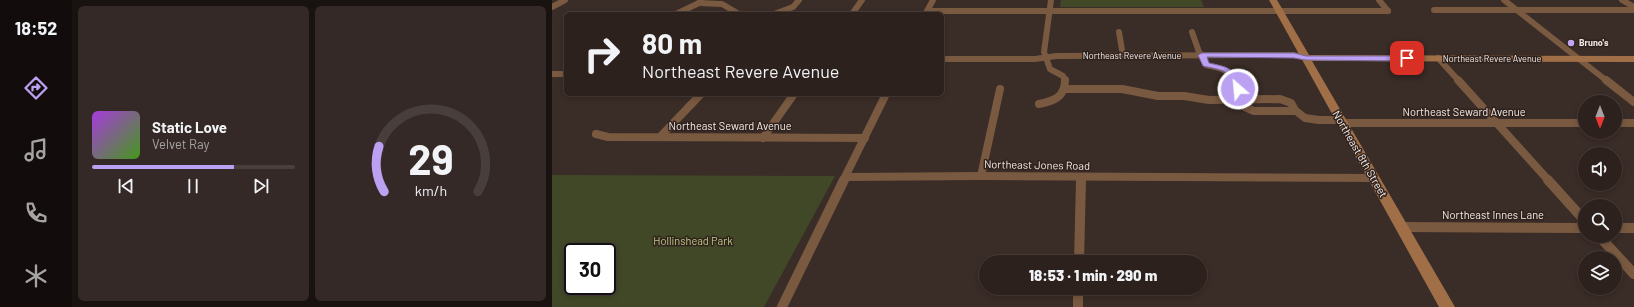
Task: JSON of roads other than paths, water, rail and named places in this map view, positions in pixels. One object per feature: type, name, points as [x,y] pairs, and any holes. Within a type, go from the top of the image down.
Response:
[{"type":"main road","name":"Northeast 8th Street","points":[[1273,0],[1447,307]]},
{"type":"main road","name":"Northeast Revere Avenue","points":[[1306,58],[1634,59]]},
{"type":"street","points":[[552,8],[564,0]]},
{"type":"street","points":[[779,12],[792,7],[799,0]]},
{"type":"street","points":[[853,12],[862,0]]},
{"type":"street","points":[[933,0],[927,12],[1388,10],[1379,0]]},
{"type":"street","points":[[1039,104],[1058,99],[1062,96],[1065,89],[1064,76],[1048,67],[1048,57],[1044,52],[1051,0]]},
{"type":"street","points":[[1504,0],[1634,102]]},
{"type":"street","points":[[1622,0],[1634,7]]},
{"type":"street","points":[[680,12],[700,2],[723,5],[729,7],[734,12]]},
{"type":"street","points":[[1434,10],[1634,10]]},
{"type":"street","points":[[1120,32],[1123,56]]},
{"type":"street","points":[[1065,89],[1122,89],[1158,96],[1184,96],[1208,100],[1242,99],[1287,100],[1291,102],[1294,111],[1254,110],[1245,107],[1242,99],[1231,73],[1224,69],[1206,65],[1202,55],[1199,52],[1192,32]]},
{"type":"street","name":"Northeast Revere Avenue","points":[[944,59],[1035,59],[1048,57],[1202,55],[1294,55],[1306,58]]},
{"type":"street","points":[[1438,58],[1578,213]]},
{"type":"street","points":[[552,74],[564,74]]},
{"type":"street","points":[[981,176],[1000,89]]},
{"type":"street","points":[[660,137],[699,96]]},
{"type":"street","points":[[763,138],[793,96]]},
{"type":"street","points":[[782,307],[885,96]]},
{"type":"street","name":"Northeast Seward Avenue","points":[[1294,111],[1308,118],[1341,121],[1578,123]]},
{"type":"street","points":[[1622,123],[1634,123]]},
{"type":"street","name":"Northeast Seward Avenue","points":[[596,134],[608,137],[865,138]]},
{"type":"street","name":"Northeast Jones Road","points":[[846,177],[981,176],[1373,178]]},
{"type":"street","points":[[1079,255],[1081,177]]},
{"type":"street","name":"Northeast Innes Lane","points":[[1402,227],[1578,228]]},
{"type":"street","points":[[1622,228],[1634,228]]},
{"type":"street","points":[[1605,243],[1634,274]]},
{"type":"street","points":[[1078,295],[1078,307]]},
{"type":"place","name":"Bruno's","points":[[1571,43]]},
{"type":"park label","name":"Hollinshead Park","points":[[693,241]]}]
